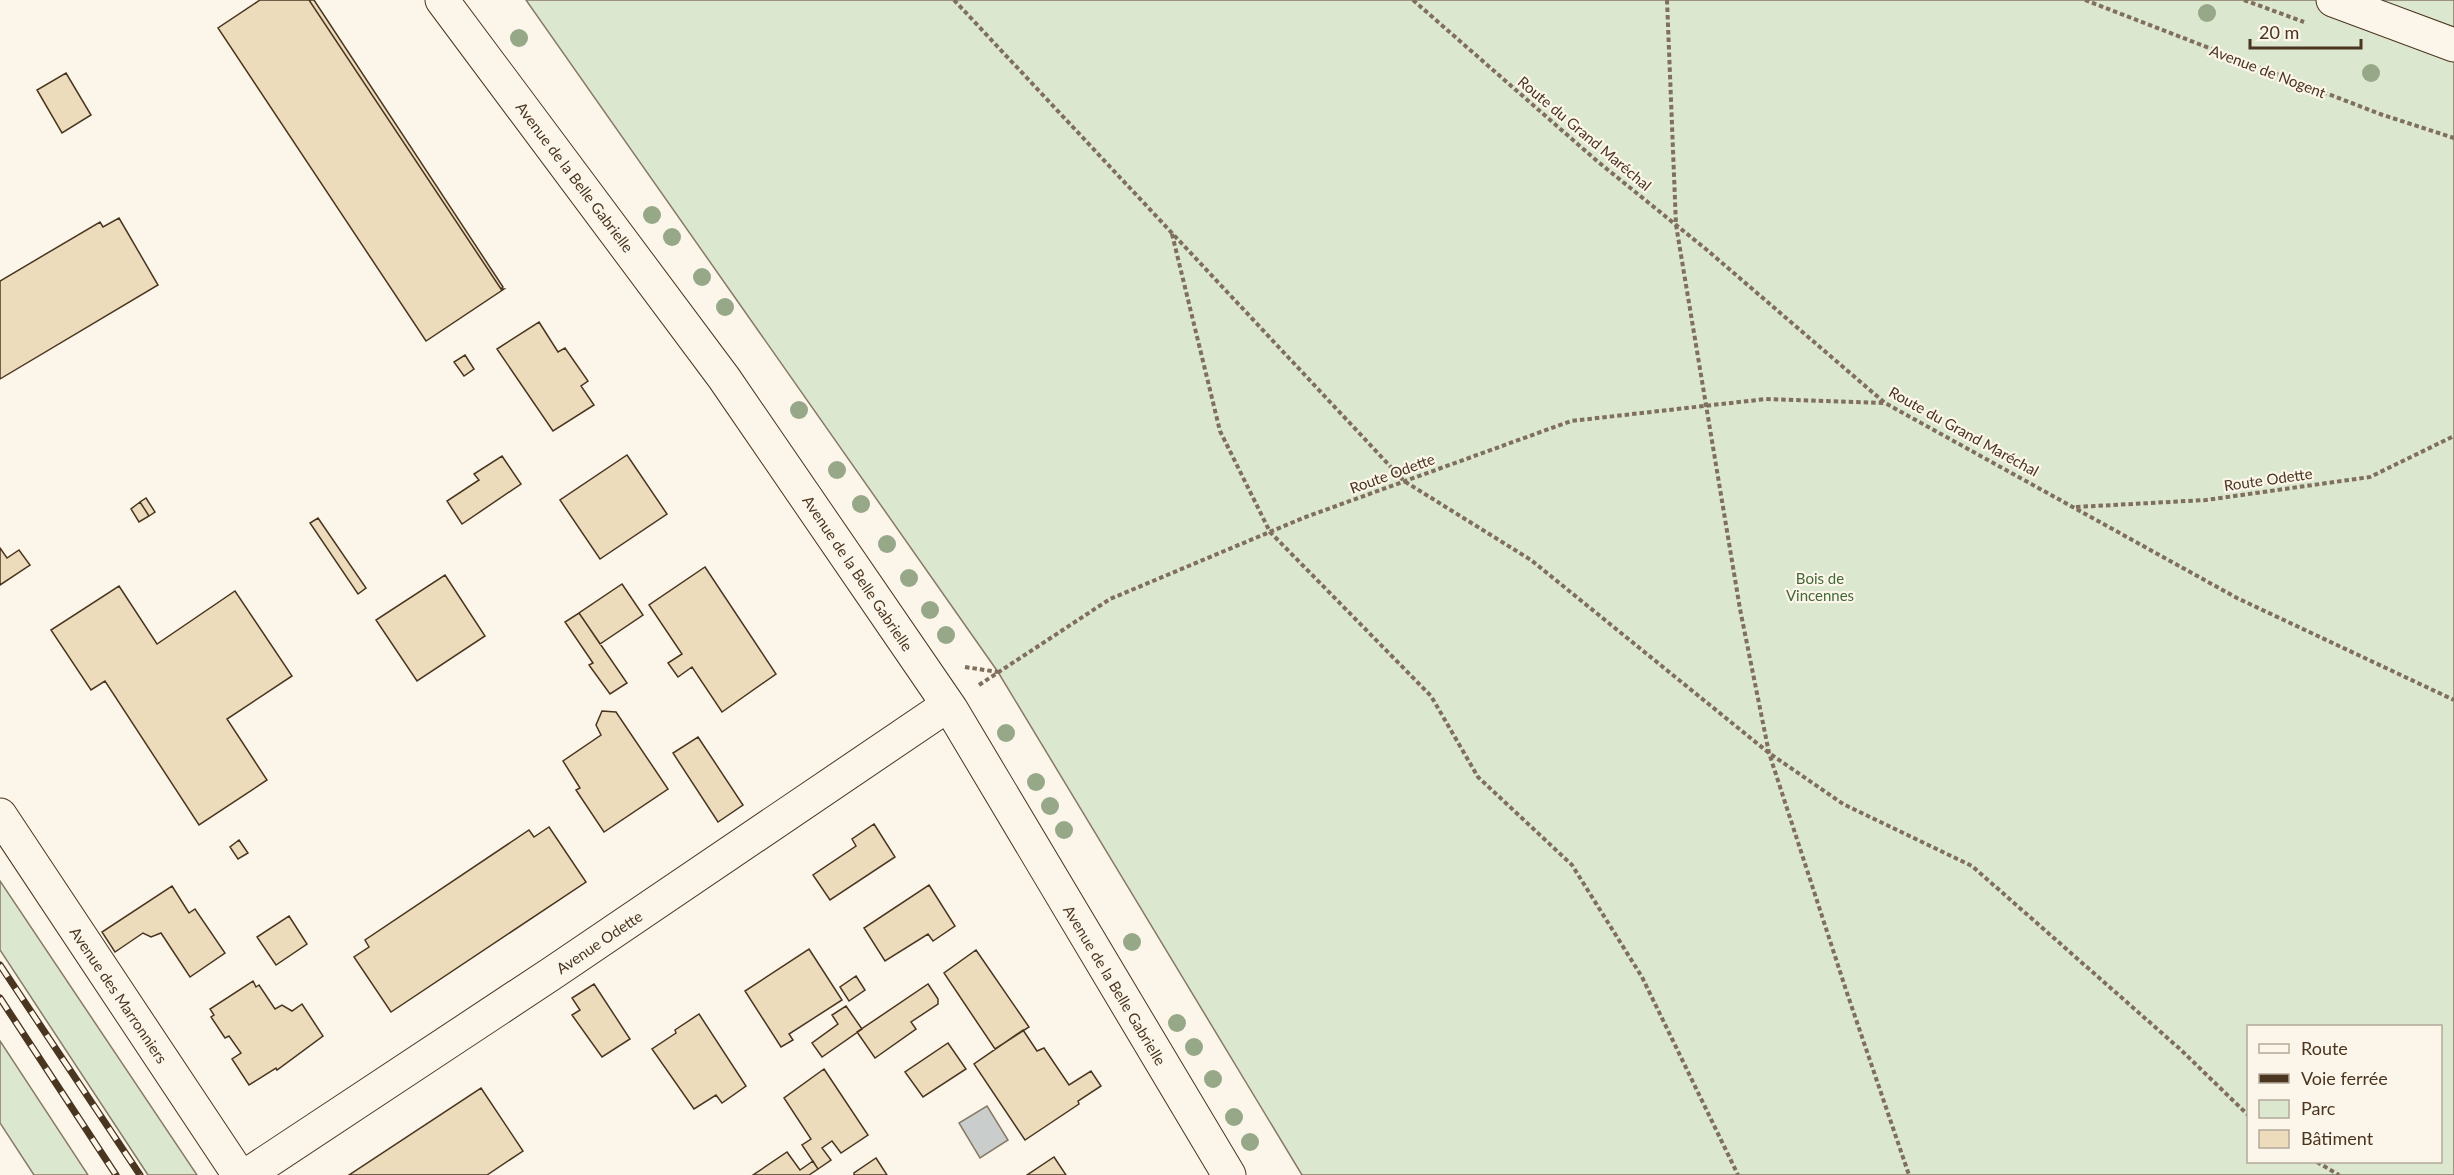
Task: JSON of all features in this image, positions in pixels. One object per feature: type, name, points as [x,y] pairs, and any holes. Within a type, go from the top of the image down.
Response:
[{"type":"street","name":"Avenue de la Belle Gabrielle","points":[[442,0],[724,378],[948,705],[1229,1175]]},
{"type":"street","points":[[2333,0],[2454,45]]},
{"type":"street","name":"Avenue Odette","points":[[247,1175],[554,972],[948,705]]},
{"type":"street","name":"Avenue des Marronniers","points":[[0,815],[239,1175]]},
{"type":"path","points":[[954,0],[1404,481],[1531,560],[1769,753],[1843,804],[1972,866],[2180,1049],[2247,1113]]},
{"type":"path","name":"Route du Grand Maréchal","points":[[1413,0],[1597,161],[1676,225],[1885,403],[2237,598],[2454,700]]},
{"type":"path","points":[[1667,0],[1676,225],[1740,609],[1769,753],[1909,1175]]},
{"type":"path","name":"Avenue de Nogent","points":[[2085,0],[2380,114],[2454,138]]},
{"type":"path","points":[[1172,233],[1220,431],[1270,532],[1431,696],[1478,777],[1572,865],[1642,977],[1738,1175]]},
{"type":"path","name":"Route Odette","points":[[948,705],[1110,598],[1270,532],[1571,420],[1766,399],[1885,403]]},
{"type":"path","name":"Route Odette","points":[[2076,507],[2206,500],[2370,477],[2454,436]]},
{"type":"path","points":[[2320,1163],[2339,1175]]},
{"type":"green space","name":"Bois de Vincennes","points":[[526,0],[2454,0],[2454,1175],[1302,1175],[998,672]]},
{"type":"green space","points":[[0,881],[197,1175],[148,1175],[0,950]]},
{"type":"green space","points":[[0,1041],[88,1175],[34,1175],[0,1123]]},
{"type":"shaded area","points":[[987,1106],[1008,1140],[980,1158],[959,1123]]},
{"type":"building","points":[[260,0],[309,0],[501,289],[504,289],[426,341],[218,28]]},
{"type":"building","points":[[309,0],[314,0],[503,287],[501,289]]},
{"type":"building","points":[[66,73],[91,115],[62,133],[37,90]]},
{"type":"building","points":[[119,218],[158,285],[0,379],[0,281],[100,222],[103,227]]},
{"type":"building","points":[[539,322],[558,352],[565,348],[588,381],[581,386],[594,405],[553,431],[497,349]]},
{"type":"building","points":[[465,355],[474,369],[464,376],[454,362]]},
{"type":"building","points":[[627,455],[667,514],[600,559],[560,500]]},
{"type":"building","points":[[502,456],[521,484],[462,524],[447,501],[479,480],[474,474]]},
{"type":"building","points":[[146,498],[155,512],[149,516],[140,502]]},
{"type":"building","points":[[140,502],[149,516],[139,522],[131,509]]},
{"type":"building","points":[[318,518],[366,588],[358,594],[310,523]]},
{"type":"building","points":[[0,548],[7,558],[19,550],[30,565],[0,585]]},
{"type":"building","points":[[705,567],[776,674],[722,712],[692,667],[678,677],[668,663],[682,654],[649,605]]},
{"type":"building","points":[[445,575],[485,636],[417,681],[376,620]]},
{"type":"building","points":[[622,584],[643,615],[600,644],[579,613]]},
{"type":"building","points":[[119,586],[157,644],[235,591],[292,676],[227,719],[267,780],[199,825],[105,681],[91,690],[51,630]]},
{"type":"building","points":[[579,613],[627,683],[610,694],[589,665],[593,663],[565,622]]},
{"type":"building","points":[[602,711],[616,712],[668,789],[604,832],[576,790],[580,788],[563,761],[601,735],[596,725]]},
{"type":"building","points":[[698,737],[743,805],[718,822],[673,753]]},
{"type":"building","points":[[874,824],[895,857],[830,900],[813,875],[856,846],[852,839]]},
{"type":"building","points":[[549,827],[586,882],[391,1012],[354,957],[369,947],[365,940],[529,830],[534,837]]},
{"type":"building","points":[[239,840],[248,853],[238,859],[230,847]]},
{"type":"building","points":[[929,885],[955,926],[933,941],[928,934],[885,961],[864,928]]},
{"type":"building","points":[[172,886],[189,913],[195,909],[225,953],[190,977],[161,933],[151,937],[143,933],[115,952],[102,932]]},
{"type":"building","points":[[289,916],[307,944],[276,965],[257,937]]},
{"type":"building","points":[[809,949],[842,1000],[789,1034],[793,1040],[781,1047],[745,991]]},
{"type":"building","points":[[976,950],[1029,1027],[995,1049],[944,973]]},
{"type":"building","points":[[856,976],[865,990],[849,1001],[840,987]]},
{"type":"building","points":[[253,981],[256,987],[259,985],[275,1009],[282,1005],[292,1011],[302,1004],[323,1036],[277,1070],[276,1068],[249,1085],[232,1059],[241,1053],[229,1036],[225,1038],[211,1017],[214,1015],[210,1009]]},
{"type":"building","points":[[594,984],[630,1039],[602,1057],[572,1015],[580,1010],[572,998]]},
{"type":"building","points":[[928,984],[938,999],[938,1004],[911,1022],[916,1029],[875,1058],[857,1032]]},
{"type":"building","points":[[846,1006],[862,1029],[822,1057],[812,1043],[838,1024],[832,1015]]},
{"type":"building","points":[[699,1014],[746,1086],[722,1103],[716,1095],[694,1109],[652,1049]]},
{"type":"building","points":[[1023,1030],[1037,1051],[1044,1048],[1069,1085],[1091,1071],[1101,1086],[1078,1101],[1079,1104],[1025,1140],[974,1064]]},
{"type":"building","points":[[948,1043],[966,1069],[923,1097],[905,1072]]},
{"type":"building","points":[[824,1069],[868,1135],[841,1153],[832,1141],[822,1148],[831,1160],[818,1169],[802,1145],[811,1139],[784,1098]]},
{"type":"building","points":[[481,1088],[523,1151],[487,1175],[349,1175]]},
{"type":"building","points":[[787,1152],[800,1170],[813,1161],[818,1169],[809,1175],[753,1175]]},
{"type":"building","points":[[1054,1157],[1066,1175],[1027,1175]]},
{"type":"building","points":[[876,1158],[887,1175],[854,1175],[854,1173]]},
{"type":"railway","points":[[0,965],[140,1175]]},
{"type":"railway","points":[[0,998],[116,1175]]}]
